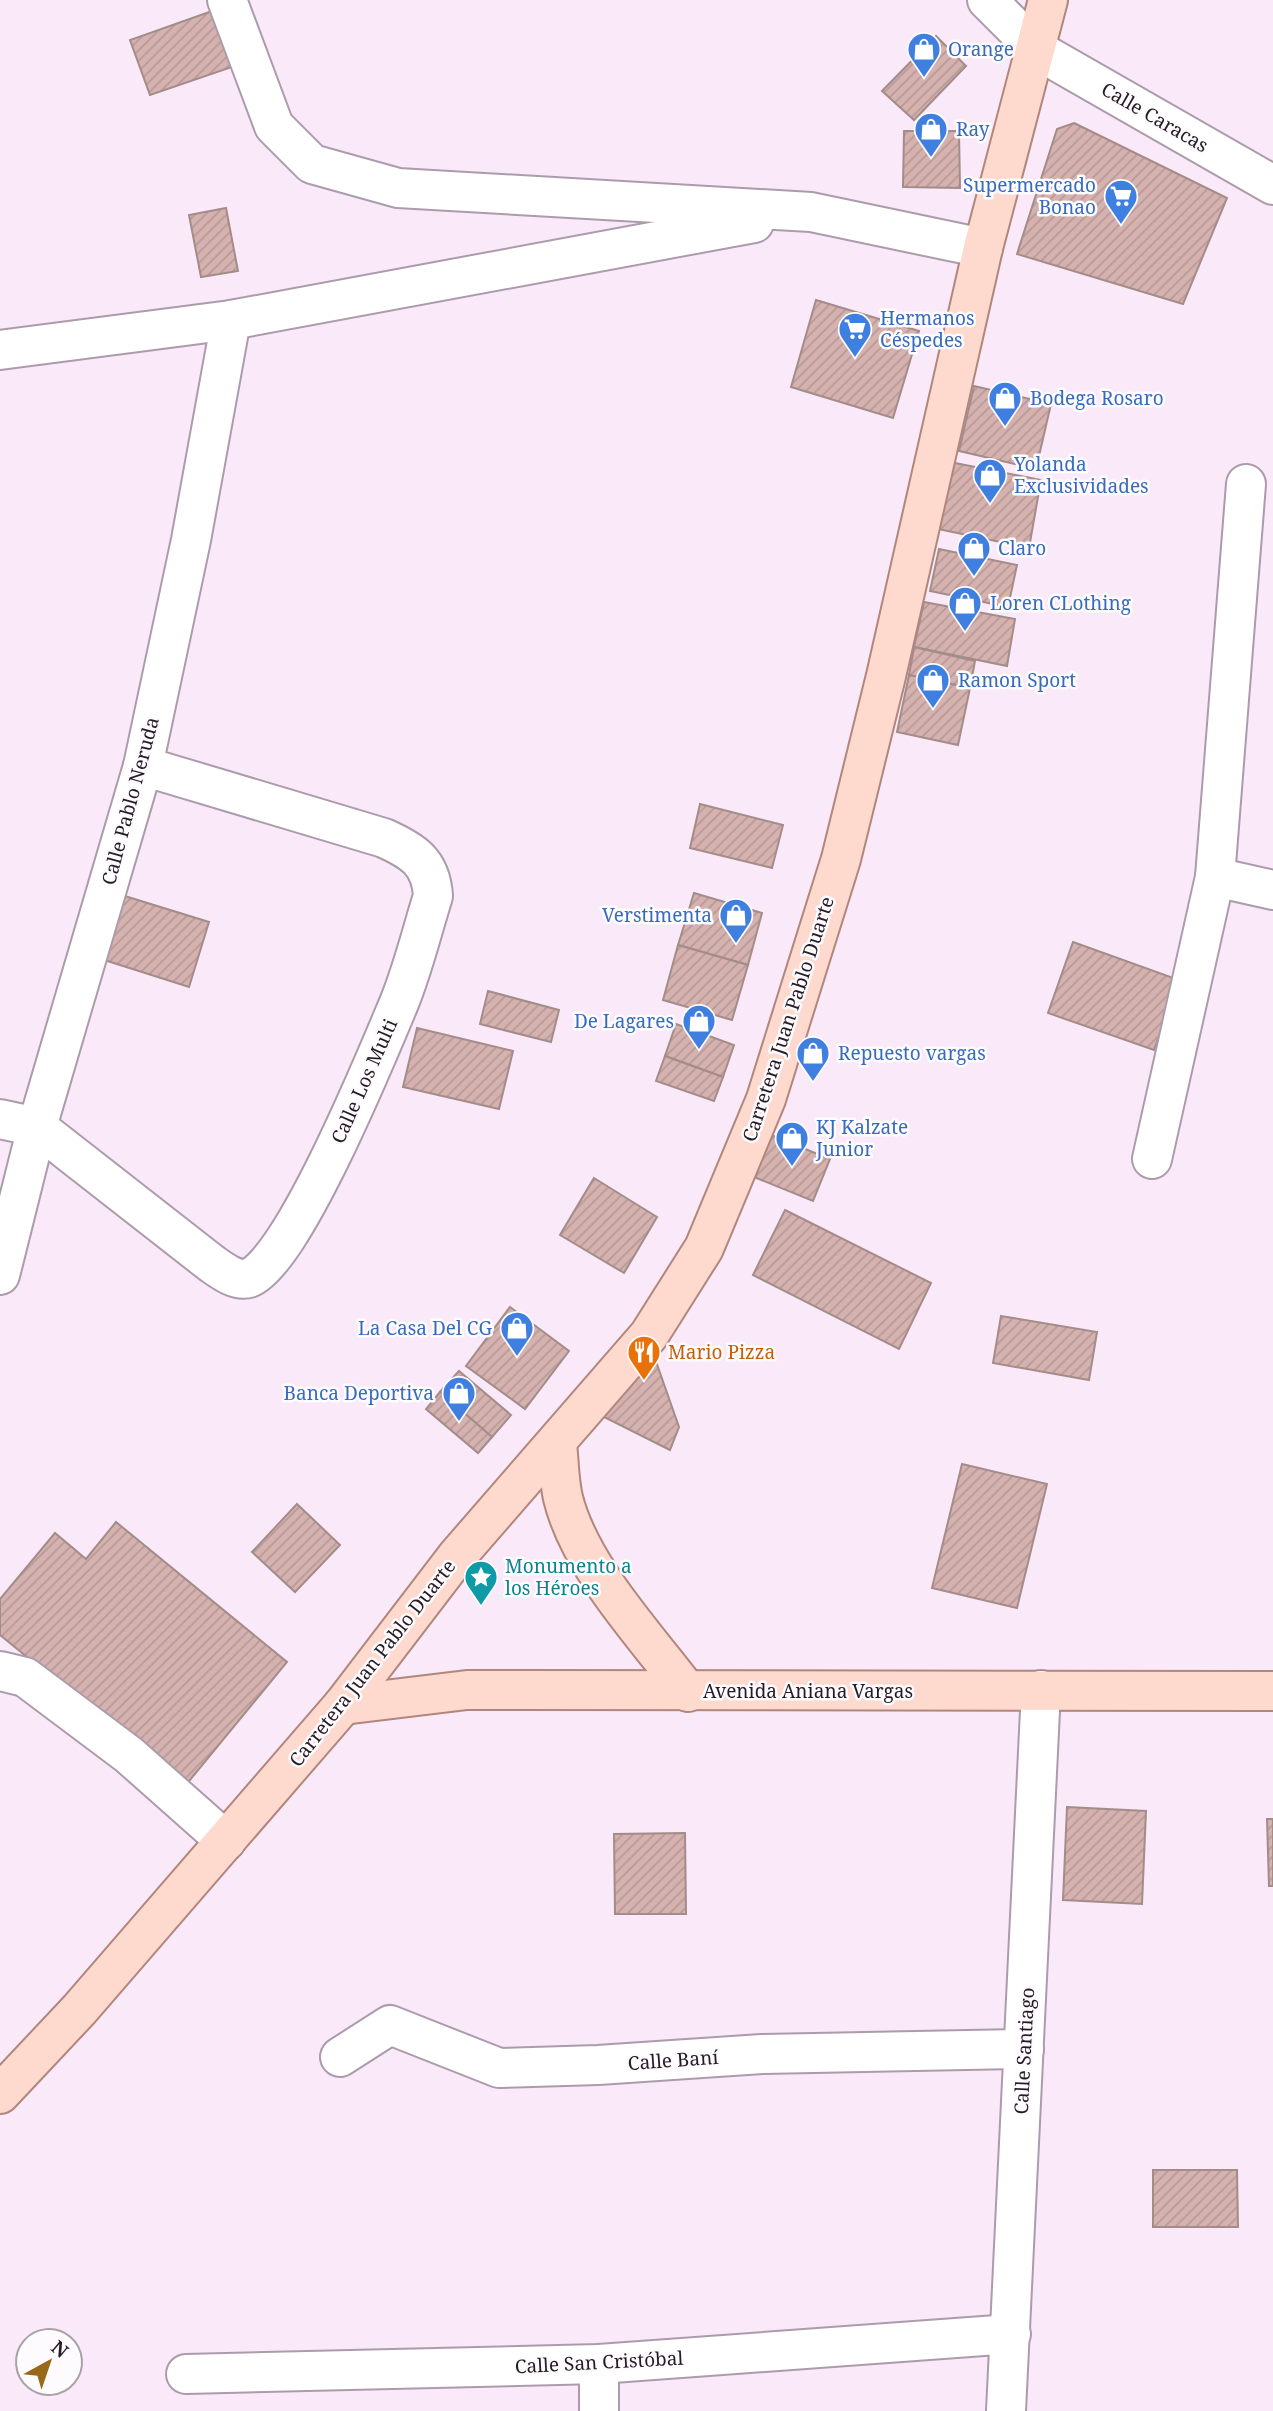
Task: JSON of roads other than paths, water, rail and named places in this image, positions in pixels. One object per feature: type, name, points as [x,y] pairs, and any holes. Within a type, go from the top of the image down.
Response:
[{"type":"main road","name":"Carretera Juan Pablo Duarte","points":[[0,2094],[79,2010],[343,1705],[457,1556],[649,1335],[704,1248],[766,1099],[844,846],[983,248],[1048,0]]},
{"type":"main road","points":[[557,1444],[563,1498],[584,1549],[628,1615],[688,1692]]},
{"type":"main road","name":"Avenida Aniana Vargas","points":[[343,1705],[467,1690],[1273,1690]]},
{"type":"street","points":[[227,0],[274,126],[312,164],[398,188],[811,212],[983,248]]},
{"type":"street","name":"Calle Caracas","points":[[987,0],[1037,50],[1273,185]]},
{"type":"street","points":[[0,350],[231,320],[811,212]]},
{"type":"street","name":"Calle Pablo Neruda","points":[[0,1275],[37,1127],[143,766],[191,540],[231,320]]},
{"type":"street","points":[[1152,1159],[1215,877],[1246,484]]},
{"type":"street","name":"Calle Los Multi","points":[[0,1119],[37,1127],[211,1264],[229,1275],[245,1279],[258,1274],[299,1218],[334,1148],[400,1001],[433,896],[432,878],[420,860],[404,847],[384,838],[143,766]]},
{"type":"street","points":[[1215,877],[1273,890]]},
{"type":"street","points":[[0,1671],[25,1677],[129,1755],[226,1841]]},
{"type":"street","name":"Calle Santiago","points":[[1006,2411],[1041,1690]]},
{"type":"street","name":"Calle Baní","points":[[340,2057],[390,2025],[499,2068],[598,2065],[762,2054],[1024,2049]]},
{"type":"street","name":"Calle San Cristóbal","points":[[186,2374],[599,2364],[1011,2334]]},
{"type":"street","points":[[599,2364],[599,2411]]},
{"type":"place","name":"Orange","points":[[924,79]]},
{"type":"place","name":"Ray","points":[[931,159]]},
{"type":"place","name":"Supermercado Bonao","points":[[1121,226]]},
{"type":"place","name":"Hermanos Céspedes","points":[[855,359]]},
{"type":"place","name":"Bodega Rosaro","points":[[1005,428]]},
{"type":"place","name":"Yolanda Exclusividades","points":[[990,505]]},
{"type":"place","name":"Claro","points":[[974,578]]},
{"type":"place","name":"Loren CLothing","points":[[965,633]]},
{"type":"place","name":"Ramon Sport","points":[[933,710]]},
{"type":"place","name":"Verstimenta","points":[[736,945]]},
{"type":"place","name":"De Lagares","points":[[699,1051]]},
{"type":"place","name":"Repuesto vargas","points":[[813,1083]]},
{"type":"place","name":"KJ Kalzate Junior","points":[[792,1168]]},
{"type":"place","name":"La Casa Del CG","points":[[517,1358]]},
{"type":"place","name":"Mario Pizza","points":[[644,1382]]},
{"type":"place","name":"Banca Deportiva","points":[[459,1423]]},
{"type":"place","name":"Monumento a los Héroes","points":[[481,1607]]}]
